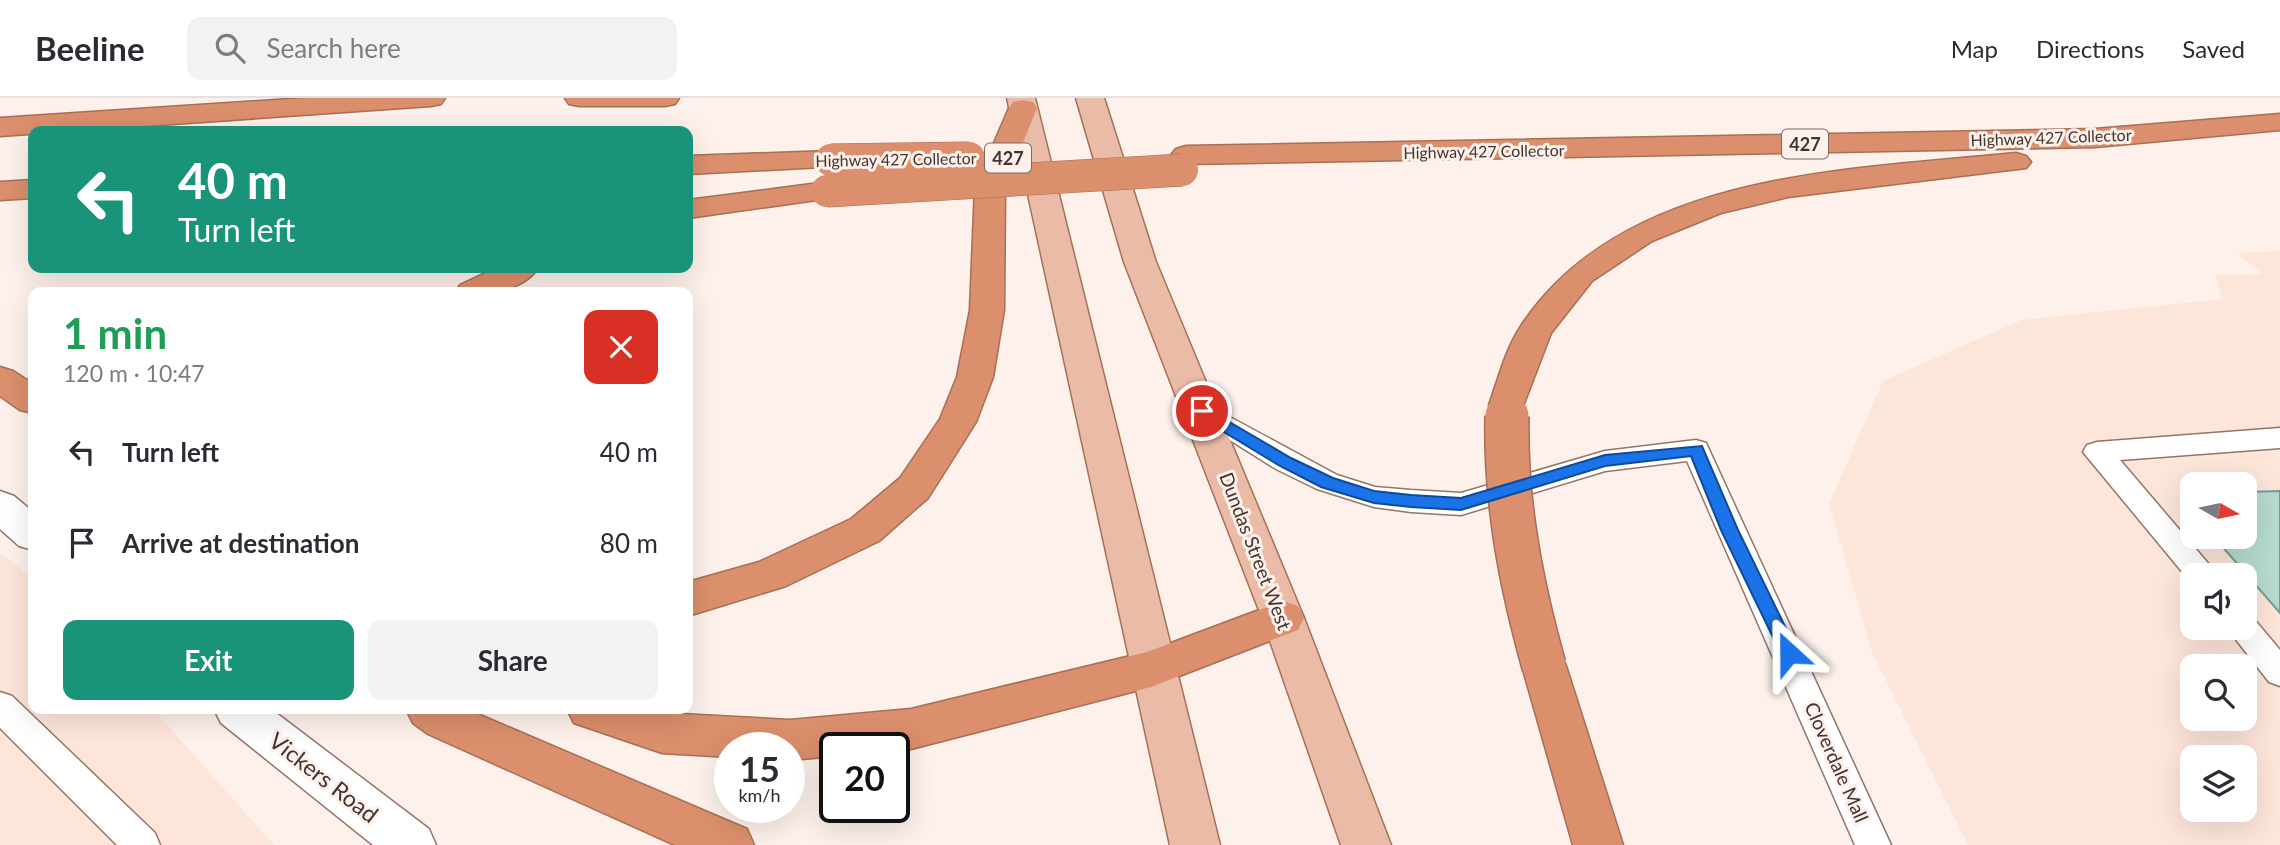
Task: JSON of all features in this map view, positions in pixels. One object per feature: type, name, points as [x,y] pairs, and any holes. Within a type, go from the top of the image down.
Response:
[{"type":"highway","points":[[0,127],[431,98]]},
{"type":"highway","points":[[579,98],[665,98]]},
{"type":"highway","points":[[693,598],[771,575],[864,530],[914,488],[957,422],[975,377],[986,310],[990,187],[1022,103]]},
{"type":"highway","points":[[1598,845],[1544,666],[1514,548],[1507,496],[1507,405],[1524,349],[1534,329],[1568,286],[1614,249],[1671,219],[1716,203],[1795,187],[2113,150],[2280,124]]},
{"type":"highway","name":"Highway 427 Collector","points":[[693,165],[831,160],[1184,162],[1329,154],[2095,138],[2280,124]]},
{"type":"highway","points":[[693,208],[827,191],[1184,162]]},
{"type":"highway","points":[[0,191],[28,189]]},
{"type":"highway","points":[[482,287],[512,273]]},
{"type":"highway","points":[[0,379],[28,398]]},
{"type":"highway","points":[[605,714],[662,733],[790,740],[911,729],[1151,669],[1283,618]]},
{"type":"highway","points":[[436,714],[444,720],[729,845]]},
{"type":"main road","name":"Dundas Street West","points":[[1090,98],[1140,262],[1283,618],[1366,845]]},
{"type":"main road","points":[[1022,103],[1151,669],[1195,845]]},
{"type":"street","points":[[0,506],[28,530]]},
{"type":"street","name":"Vickers Road","points":[[243,714],[411,845]]},
{"type":"lane","name":"Cloverdale Mall","points":[[1202,411],[1286,462],[1327,482],[1374,497],[1411,501],[1461,504],[1605,461],[1696,450],[1873,845]]},
{"type":"lane","points":[[2189,563],[2097,452],[2280,438]]},
{"type":"lane","points":[[2253,640],[2280,673]]},
{"type":"lane","points":[[0,706],[142,845]]},
{"type":"shaded area","points":[[2280,251],[2280,845],[1968,845],[1872,652],[1829,504],[1883,381],[2021,320],[2222,299],[2215,275],[2262,274],[2237,253]]},
{"type":"shaded area","points":[[0,552],[28,575],[28,714],[157,714],[274,845],[0,845]]},
{"type":"building","points":[[2280,491],[2280,613],[2257,587],[2257,563],[2237,563],[2225,550],[2258,550],[2258,492]]},
{"type":"route","points":[[1202,411],[1286,462],[1327,482],[1374,497],[1411,501],[1461,504],[1605,461],[1696,450],[1730,530],[1789,653]]}]
